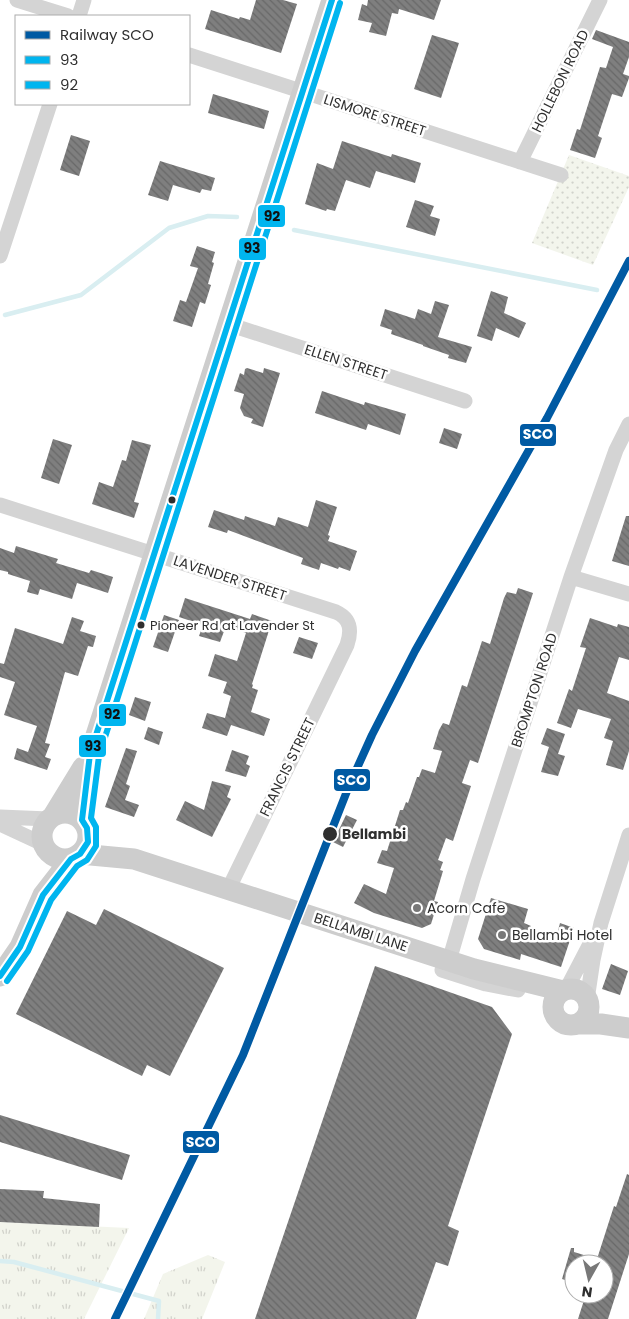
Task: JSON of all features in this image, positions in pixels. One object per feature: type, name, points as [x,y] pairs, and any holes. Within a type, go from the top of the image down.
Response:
[{"type":"main road","points":[[0,976],[20,947],[43,895],[88,842],[84,794],[90,754],[332,0]]},
{"type":"main road","points":[[43,895],[44,847],[42,830],[71,789],[90,754]]},
{"type":"main road","points":[[51,817],[59,813],[72,814],[85,824]]},
{"type":"main road","name":"BELLAMBI LANE","points":[[85,824],[134,859]]},
{"type":"main road","points":[[44,847],[56,858],[76,856]]},
{"type":"main road","name":"BELLAMBI LANE","points":[[76,856],[134,859],[474,968]]},
{"type":"main road","points":[[474,968],[564,990],[576,990],[588,1001],[629,1021]]},
{"type":"main road","points":[[474,968],[518,990],[554,1014],[560,1022],[565,1024],[608,1025],[629,1028]]},
{"type":"main road","points":[[554,1014],[553,1003],[558,994],[564,990]]},
{"type":"main road","points":[[577,1024],[586,1018],[589,1008],[588,1001]]},
{"type":"street","points":[[17,0],[65,15]]},
{"type":"street","points":[[79,15],[84,0]]},
{"type":"street","name":"HOLLEBON ROAD","points":[[520,162],[600,0]]},
{"type":"street","name":"LISMORE STREET","points":[[190,55],[561,175]]},
{"type":"street","points":[[0,256],[50,105]]},
{"type":"street","name":"ELLEN STREET","points":[[228,324],[465,401]]},
{"type":"street","name":"BROMPTON ROAD","points":[[450,961],[473,879],[571,577],[616,450],[629,424]]},
{"type":"street","name":"LAVENDER STREET","points":[[0,505],[336,612],[346,618],[350,626],[347,645]]},
{"type":"street","points":[[571,577],[629,594]]},
{"type":"street","name":"FRANCIS STREET","points":[[228,890],[347,645]]},
{"type":"street","points":[[0,817],[51,817]]},
{"type":"street","points":[[0,824],[44,847]]},
{"type":"street","points":[[588,1001],[593,960],[601,923],[629,835]]},
{"type":"street","points":[[564,990],[601,923]]},
{"type":"street","points":[[370,936],[418,962],[486,984],[518,990]]},
{"type":"green space","points":[[569,155],[629,176],[629,187],[593,265],[532,243]]},
{"type":"green space","points":[[0,1222],[129,1228],[84,1319],[0,1319]]},
{"type":"green space","points":[[208,1255],[225,1262],[202,1319],[144,1319],[163,1274]]},
{"type":"building","points":[[256,0],[283,0],[297,4],[281,53],[205,29],[211,10],[239,19],[240,17],[250,20]]},
{"type":"building","points":[[368,0],[441,0],[434,20],[399,9],[398,14],[392,13],[386,36],[369,32],[372,23],[358,20],[362,4],[367,6]]},
{"type":"building","points":[[596,30],[629,42],[629,57],[623,74],[629,76],[629,78],[622,97],[612,94],[598,136],[602,138],[595,158],[570,150],[577,129],[580,130],[600,67],[606,68],[613,47],[592,39]]},
{"type":"building","points":[[432,35],[459,43],[441,98],[414,89]]},
{"type":"building","points":[[213,94],[269,111],[264,129],[208,113]]},
{"type":"building","points":[[71,135],[90,141],[79,176],[60,170]]},
{"type":"building","points":[[342,141],[391,157],[392,154],[421,163],[415,183],[376,171],[370,188],[346,180],[335,211],[327,209],[326,211],[305,204],[317,163],[333,169]]},
{"type":"building","points":[[160,161],[215,178],[211,191],[202,189],[200,193],[173,185],[168,201],[148,195]]},
{"type":"building","points":[[415,200],[434,206],[430,216],[440,219],[435,236],[406,227]]},
{"type":"building","points":[[197,246],[215,252],[208,284],[211,285],[205,304],[200,302],[192,327],[173,321],[180,300],[186,302],[198,268],[190,266]]},
{"type":"building","points":[[491,291],[508,297],[504,313],[526,323],[519,338],[496,328],[492,341],[477,336]]},
{"type":"building","points":[[435,301],[449,305],[438,337],[472,347],[466,363],[448,358],[449,355],[391,334],[392,330],[380,326],[385,309],[415,319],[418,309],[431,314]]},
{"type":"building","points":[[247,368],[263,373],[264,368],[280,373],[263,427],[251,423],[253,419],[244,416],[240,408],[244,394],[234,391],[240,373],[244,375]]},
{"type":"building","points":[[322,391],[364,405],[365,402],[406,414],[400,435],[368,424],[366,430],[315,413]]},
{"type":"building","points":[[444,428],[462,434],[457,449],[439,443]]},
{"type":"building","points":[[53,439],[72,445],[59,484],[41,478]]},
{"type":"building","points":[[132,440],[151,445],[134,502],[139,503],[134,518],[92,504],[99,482],[113,487],[122,460],[126,461]]},
{"type":"building","points":[[316,500],[337,507],[328,535],[330,536],[328,541],[357,551],[350,571],[321,563],[319,570],[301,564],[303,558],[228,530],[227,533],[208,527],[214,510],[244,520],[245,516],[275,526],[278,517],[308,527]]},
{"type":"building","points":[[626,516],[629,516],[629,566],[612,561]]},
{"type":"building","points":[[16,546],[58,559],[56,563],[89,573],[91,570],[113,577],[108,593],[77,583],[72,599],[40,589],[38,595],[27,592],[30,581],[0,570],[0,548],[14,553]]},
{"type":"building","points":[[518,588],[533,593],[478,763],[470,760],[462,783],[471,786],[453,841],[446,838],[438,860],[443,862],[440,870],[443,871],[434,901],[438,902],[431,924],[422,928],[374,913],[354,903],[364,884],[386,894],[394,868],[377,863],[382,850],[387,851],[400,810],[403,810],[406,802],[408,803],[417,777],[419,777],[422,769],[435,773],[442,751],[433,749],[439,730],[443,723],[449,725],[462,685],[467,687],[482,641],[490,644],[507,592],[516,594]]},
{"type":"building","points":[[185,598],[250,619],[252,614],[272,621],[252,684],[252,688],[258,690],[251,712],[270,719],[264,736],[231,725],[227,736],[202,728],[207,713],[225,718],[231,696],[223,693],[227,682],[208,676],[215,654],[237,661],[246,633],[226,626],[220,642],[199,636],[203,625],[179,617]]},
{"type":"building","points":[[164,615],[179,620],[168,652],[153,647]]},
{"type":"building","points":[[72,617],[84,621],[80,631],[96,636],[93,647],[88,646],[78,676],[65,672],[45,743],[50,744],[45,757],[51,759],[47,770],[14,759],[17,748],[28,752],[37,726],[4,715],[15,682],[0,677],[0,663],[4,664],[15,628],[63,644]]},
{"type":"building","points":[[590,618],[617,627],[618,624],[629,627],[629,660],[619,657],[607,693],[629,701],[629,751],[623,770],[606,765],[613,741],[604,738],[611,719],[578,709],[571,728],[557,723],[569,689],[572,691],[586,648],[580,647]]},
{"type":"building","points":[[299,637],[318,643],[312,659],[293,653]]},
{"type":"building","points":[[135,697],[151,702],[145,721],[129,715]]},
{"type":"building","points":[[148,727],[163,732],[159,745],[144,739]]},
{"type":"building","points":[[547,728],[565,734],[558,754],[565,756],[558,776],[541,772],[549,747],[541,744]]},
{"type":"building","points":[[126,748],[137,751],[126,784],[130,786],[125,800],[139,805],[134,817],[105,807]]},
{"type":"building","points":[[232,750],[249,756],[246,764],[250,766],[246,777],[225,771]]},
{"type":"building","points":[[212,781],[231,786],[227,797],[231,799],[212,837],[176,820],[185,801],[204,810]]},
{"type":"building","points":[[346,815],[357,820],[343,847],[333,842]]},
{"type":"building","points":[[491,898],[528,909],[524,923],[531,926],[529,930],[556,938],[560,923],[574,928],[561,967],[521,954],[520,960],[484,949],[478,939]]},
{"type":"building","points":[[104,909],[224,968],[170,1076],[147,1065],[142,1076],[16,1014],[67,911],[96,925]]},
{"type":"building","points":[[611,964],[628,971],[620,995],[602,989]]},
{"type":"building","points":[[375,966],[492,1007],[512,1034],[448,1226],[459,1231],[448,1266],[436,1262],[416,1319],[255,1319]]},
{"type":"building","points":[[0,1115],[130,1155],[122,1180],[0,1142]]},
{"type":"building","points":[[627,1174],[629,1175],[629,1254],[614,1300],[614,1254],[599,1254],[614,1206],[616,1207]]},
{"type":"building","points":[[0,1189],[44,1191],[43,1198],[100,1204],[99,1227],[0,1222]]},
{"type":"building","points":[[571,1248],[574,1248],[574,1252],[581,1254],[569,1254]]},
{"type":"building","points":[[583,1304],[613,1304],[608,1319],[578,1319]]},
{"type":"waterway","points":[[5,315],[81,295],[169,228],[208,216],[237,217]]},
{"type":"waterway","points":[[294,230],[597,290]]},
{"type":"waterway","points":[[0,1261],[14,1262],[159,1301],[158,1319]]},
{"type":"rail line","name":"SCO","points":[[115,1319],[243,1055],[349,786],[372,735],[415,651],[547,418],[629,261]]},
{"type":"transit line","name":"93","points":[[0,976],[20,947],[43,895],[71,859],[80,854],[88,842],[87,828],[82,820],[90,754],[332,0]]},
{"type":"transit line","name":"92","points":[[7,981],[28,951],[51,900],[77,866],[87,860],[96,846],[96,827],[91,818],[99,756],[340,3]]},
{"type":"place","name":"Pioneer Rd at Lavender St","points":[[141,625]]},
{"type":"place","name":"Bellambi","points":[[330,834]]},
{"type":"place","name":"Acorn Cafe","points":[[417,908]]},
{"type":"place","name":"Bellambi Hotel","points":[[502,935]]}]
